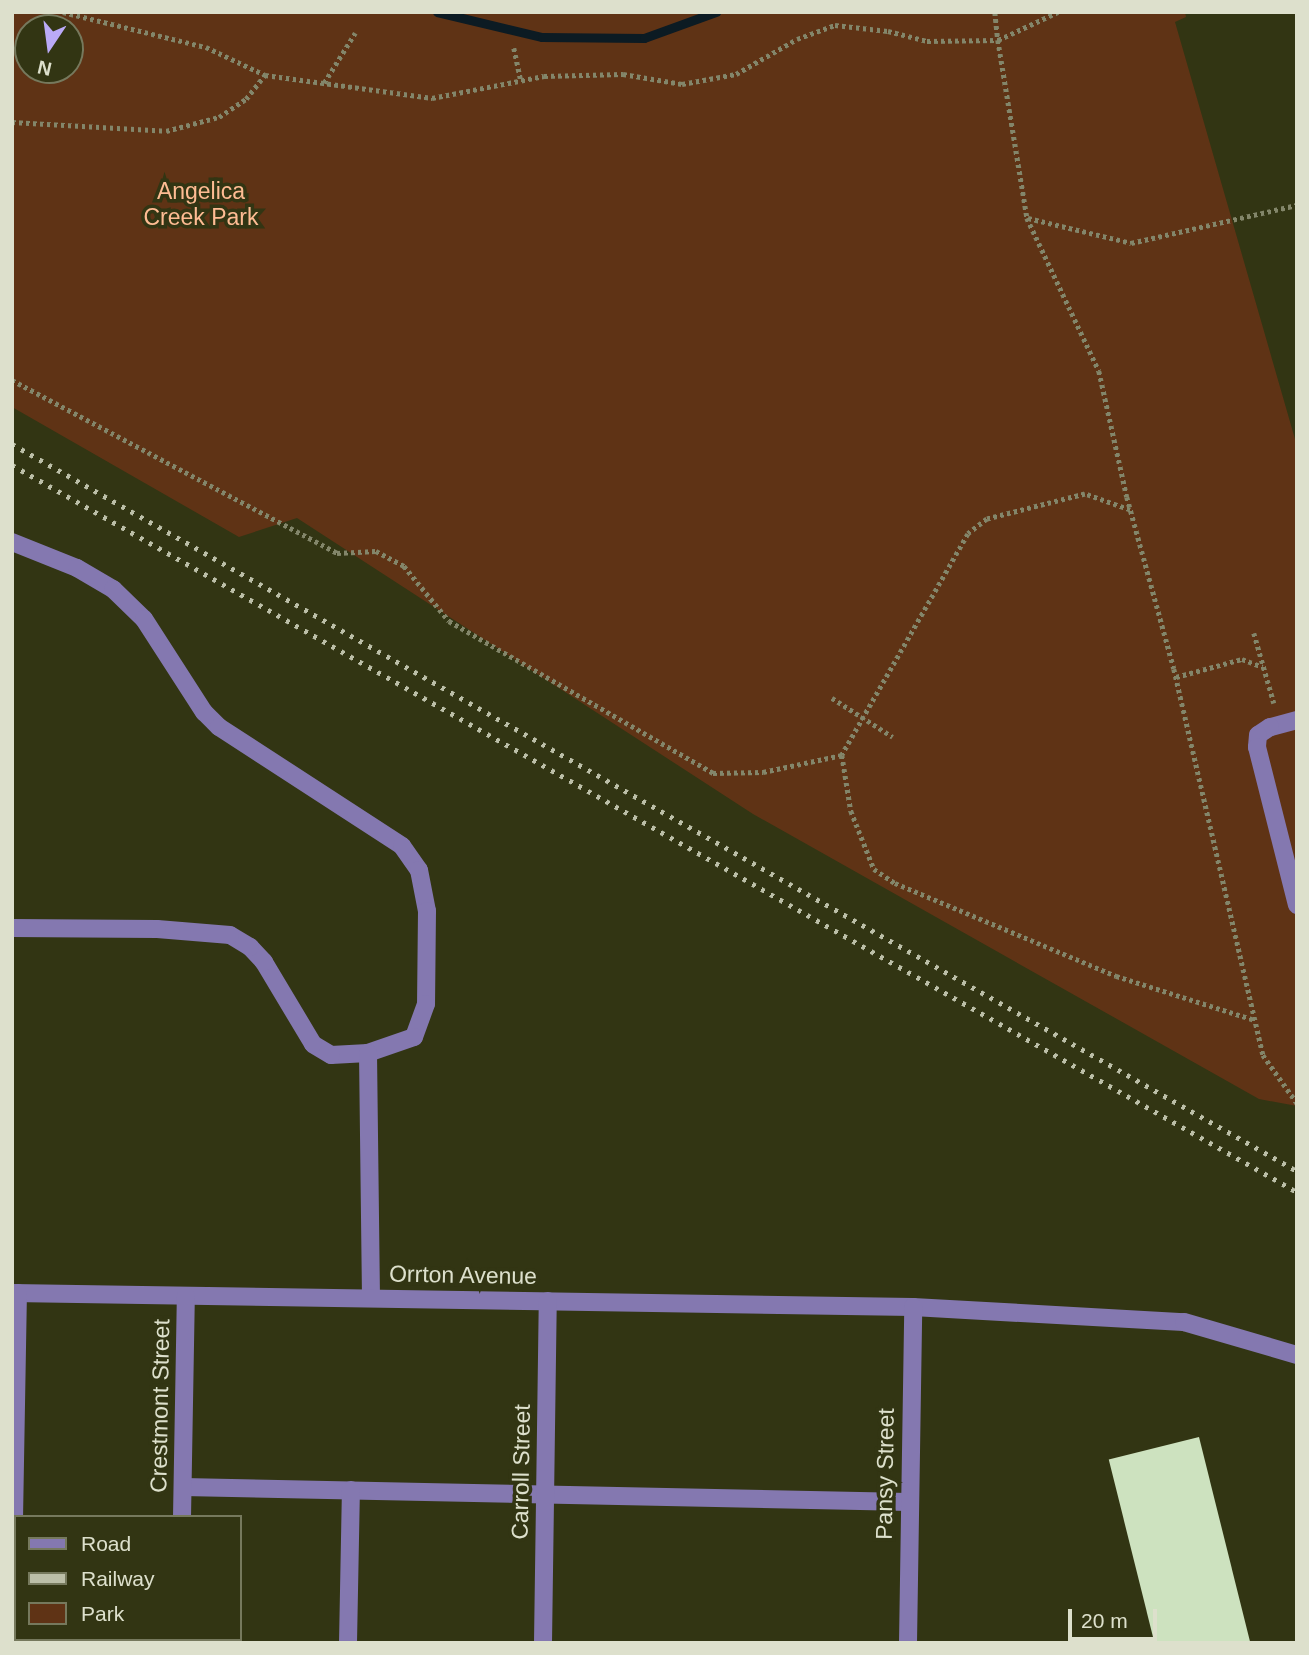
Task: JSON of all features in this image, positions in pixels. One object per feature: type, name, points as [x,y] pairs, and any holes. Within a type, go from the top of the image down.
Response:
[{"type":"street","points":[[12,542],[77,568],[113,589],[144,619],[204,712],[219,727],[401,846],[419,870],[427,911],[426,1004],[414,1037],[368,1053],[331,1055],[313,1044],[264,962],[250,947],[230,935],[157,929],[12,928]]},
{"type":"street","points":[[1288,722],[1258,736],[1257,759],[1297,905]]},
{"type":"street","points":[[368,1053],[371,1298]]},
{"type":"street","points":[[12,1634],[15,1293]]},
{"type":"street","name":"Orrton Avenue","points":[[15,1293],[913,1307],[1184,1321],[1297,1355]]},
{"type":"street","name":"Crestmont Street","points":[[183,1515],[186,1296]]},
{"type":"street","name":"Carroll Street","points":[[543,1643],[548,1301]]},
{"type":"street","name":"Pansy Street","points":[[908,1643],[913,1307]]},
{"type":"street","points":[[183,1487],[909,1502]]},
{"type":"street","points":[[348,1643],[351,1490]]},
{"type":"path","points":[[63,12],[206,47],[265,75],[432,98],[544,76],[623,74],[682,84],[736,74],[797,38],[835,25],[888,31],[927,41],[998,40],[1058,12]]},
{"type":"path","points":[[995,12],[1027,218],[1099,371],[1130,511],[1176,677],[1263,1055],[1297,1103]]},
{"type":"path","points":[[324,83],[355,33]]},
{"type":"path","points":[[514,48],[521,81]]},
{"type":"path","points":[[12,122],[166,131],[219,117],[246,99],[265,75]]},
{"type":"path","points":[[1027,218],[1131,243],[1297,205]]},
{"type":"path","points":[[12,380],[337,553],[376,551],[404,566],[449,621],[713,773],[763,772],[842,755]]},
{"type":"path","points":[[1130,511],[1085,494],[986,519],[968,534],[842,755],[851,811],[874,869],[895,883],[1116,976],[1255,1020]]},
{"type":"path","points":[[1254,633],[1264,667],[1288,722]]},
{"type":"path","points":[[1176,677],[1242,659],[1264,667]]},
{"type":"path","points":[[832,698],[893,737]]},
{"type":"green space","name":"Angelica Creek Park","points":[[12,12],[1185,12],[1186,17],[1175,22],[1297,446],[1297,1106],[1259,1099],[753,814],[297,518],[239,537],[12,407]]},
{"type":"building","points":[[1199,1437],[1250,1643],[1155,1643],[1109,1459]]},
{"type":"waterway","points":[[437,12],[542,37],[644,38],[716,12]]},
{"type":"railway","points":[[12,444],[1297,1171]]},
{"type":"railway","points":[[12,465],[1297,1192]]}]
